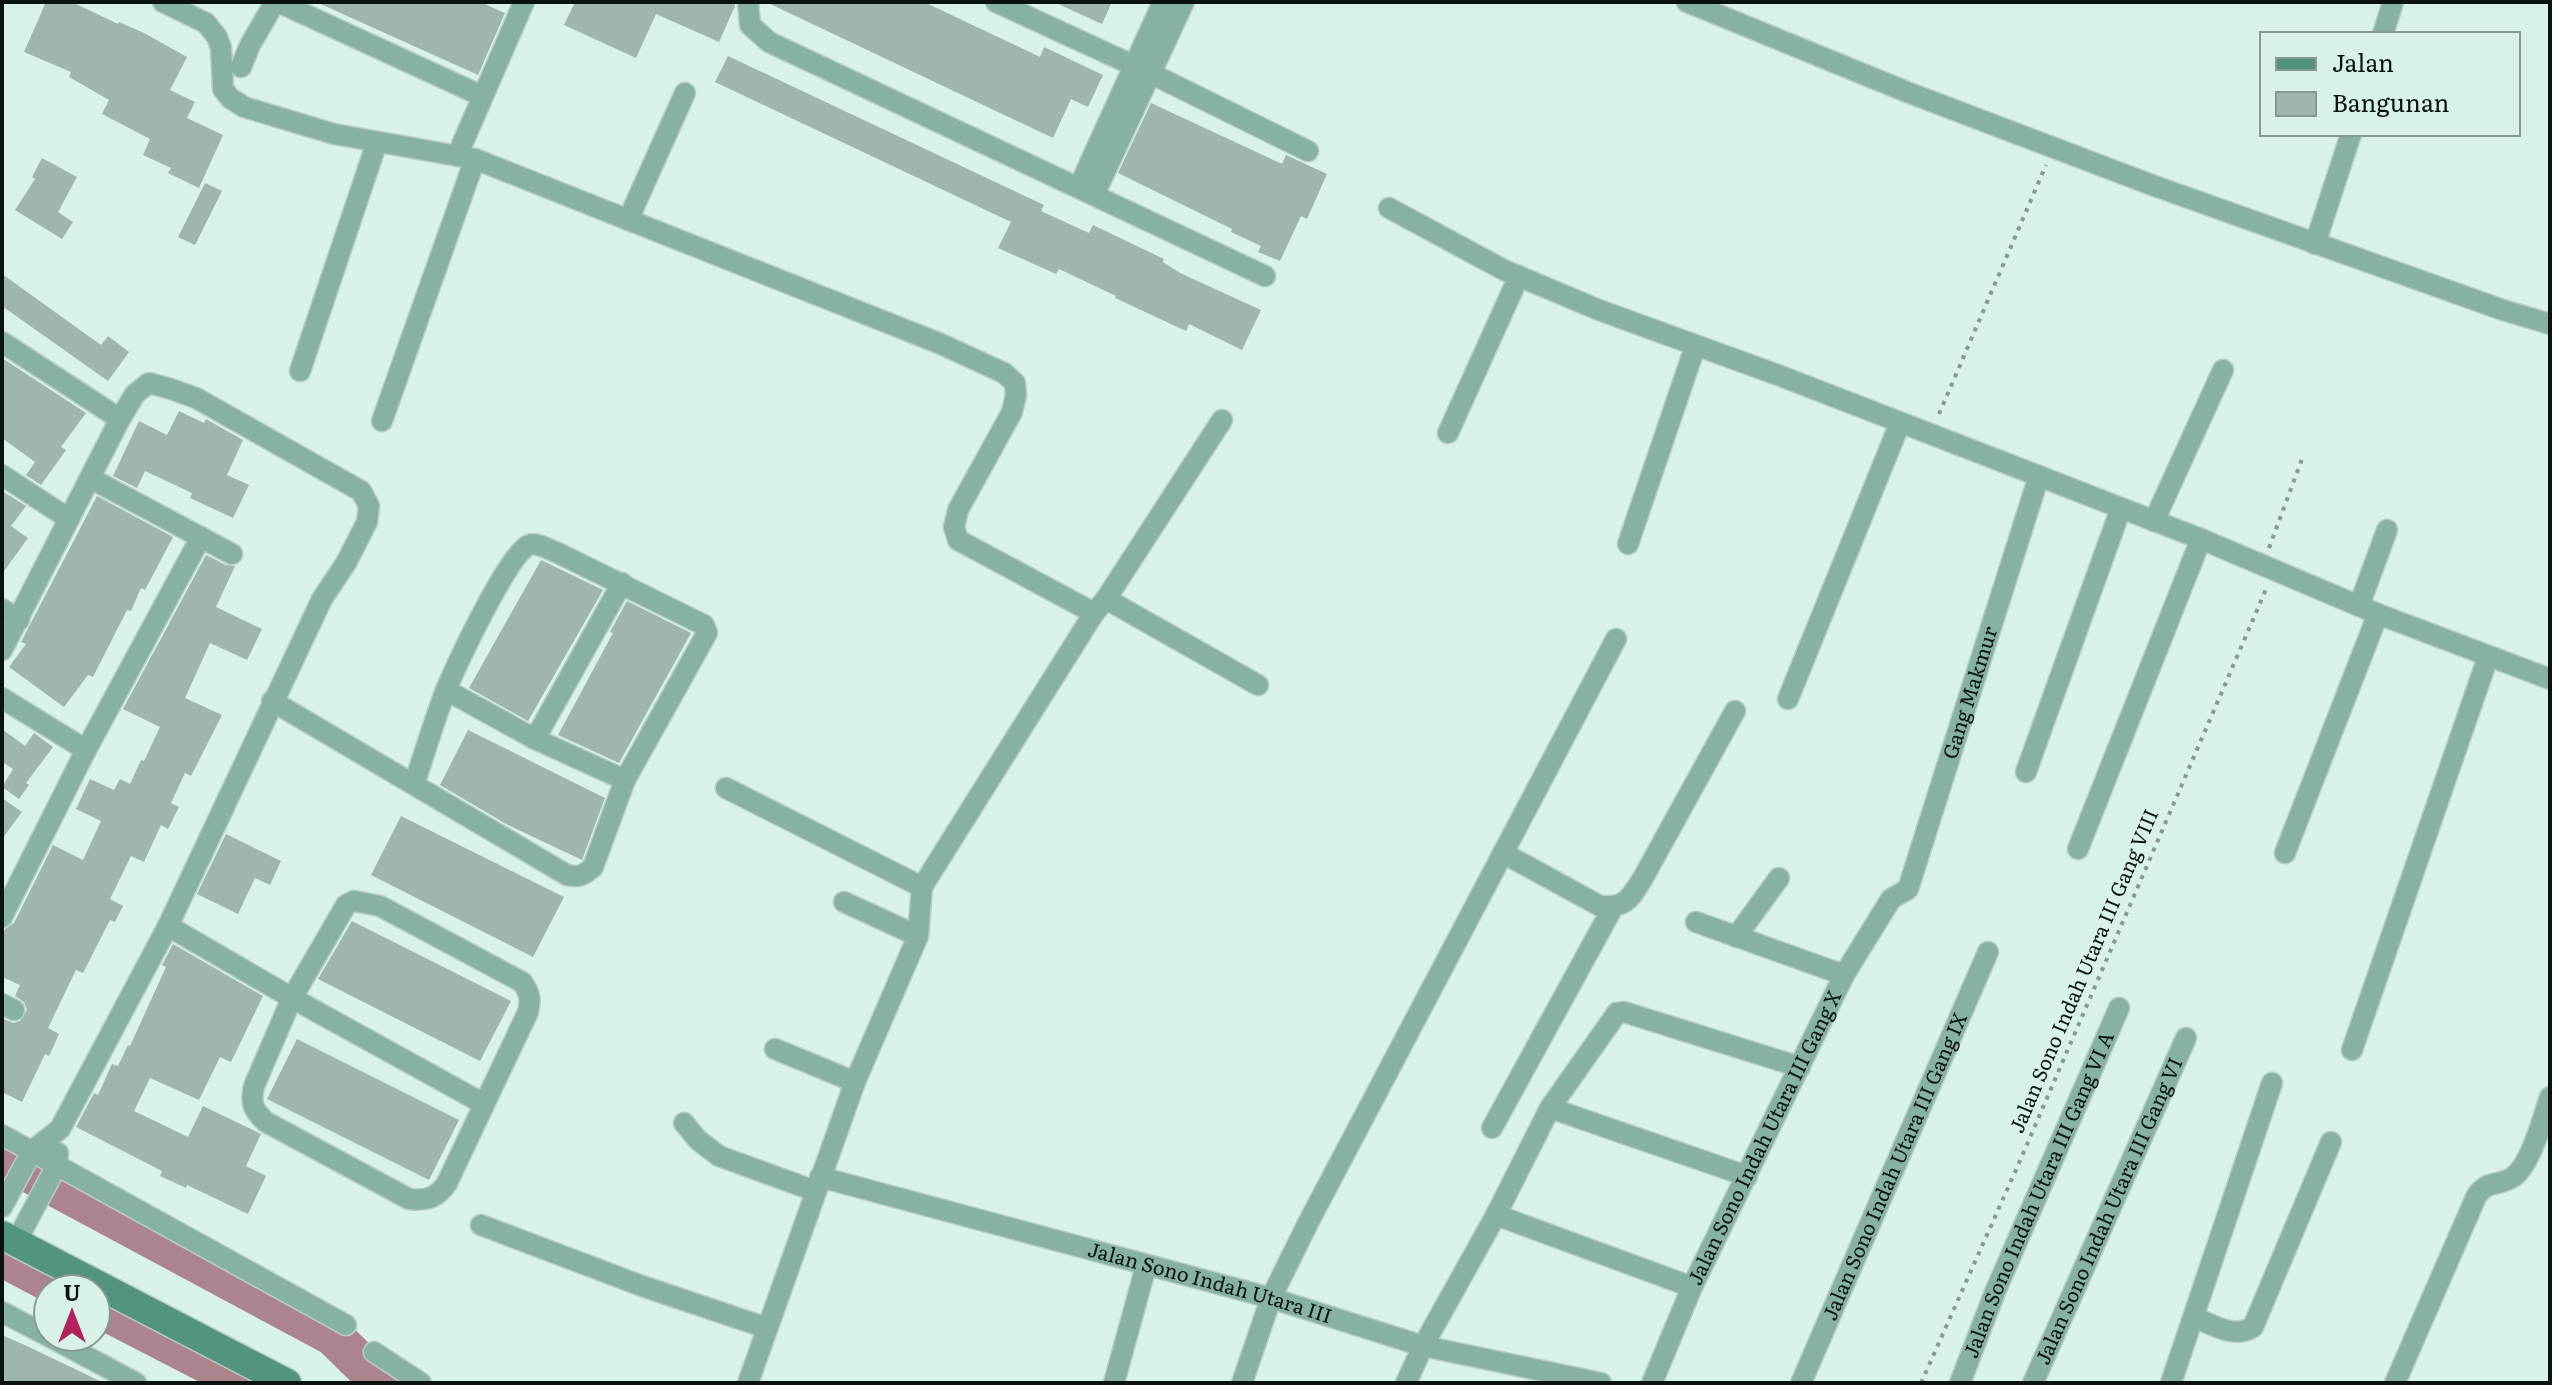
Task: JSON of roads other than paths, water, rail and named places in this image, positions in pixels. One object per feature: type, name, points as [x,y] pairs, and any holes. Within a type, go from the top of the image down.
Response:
[{"type":"street","points":[[163,2],[206,23],[217,37],[221,48],[223,89],[244,107],[296,124],[466,157],[941,344],[1004,373],[1015,383],[1012,412],[958,510],[954,527],[958,540],[1258,685]]},
{"type":"street","points":[[241,67],[250,45],[277,2],[482,96]]},
{"type":"street","points":[[382,421],[466,157],[482,96],[524,2]]},
{"type":"street","points":[[748,2],[750,25],[769,42],[1265,276]]},
{"type":"street","points":[[996,2],[1308,151]]},
{"type":"street","points":[[1143,71],[1163,2]]},
{"type":"street","points":[[1086,191],[1143,71],[1184,2]]},
{"type":"street","points":[[1687,2],[1907,92],[2152,185],[2550,324]]},
{"type":"street","points":[[2384,32],[2393,2]]},
{"type":"street","points":[[628,220],[685,93]]},
{"type":"street","points":[[2315,244],[2350,136]]},
{"type":"street","points":[[300,371],[377,142]]},
{"type":"street","points":[[1389,208],[1519,276],[1599,310],[2039,476],[2201,539],[2368,610],[2550,679]]},
{"type":"street","points":[[1448,433],[1519,276]]},
{"type":"street","points":[[2,342],[120,419]]},
{"type":"street","points":[[1628,544],[1695,347]]},
{"type":"street","points":[[2154,521],[2223,370]]},
{"type":"street","points":[[2,650],[10,614],[69,519],[135,394],[149,383],[196,398],[361,491],[369,506],[367,522],[346,563],[322,599],[168,926],[60,1129],[53,1172],[14,1235],[287,1383]]},
{"type":"street","points":[[748,1383],[855,1082],[918,936],[922,887],[1222,420]]},
{"type":"street","points":[[1788,699],[1900,423]]},
{"type":"street","points":[[2,475],[69,519]]},
{"type":"street","name":"Gang Makmur","points":[[1891,899],[1908,889],[2039,476]]},
{"type":"street","points":[[90,478],[232,554]]},
{"type":"street","points":[[2026,772],[2121,508]]},
{"type":"street","points":[[2285,853],[2368,610],[2387,530]]},
{"type":"street","points":[[2,917],[86,750],[201,537]]},
{"type":"street","points":[[2078,849],[2201,539]]},
{"type":"street","points":[[272,701],[567,875],[575,877],[584,875],[593,867],[625,780],[707,633],[704,625],[558,553],[529,545],[517,553],[503,575],[446,690],[414,784]]},
{"type":"street","points":[[535,739],[622,583]]},
{"type":"street","points":[[1242,1383],[1271,1298],[1616,639]]},
{"type":"street","points":[[2352,1050],[2488,657]]},
{"type":"street","points":[[446,690],[535,739],[625,780]]},
{"type":"street","points":[[2,698],[86,750]]},
{"type":"street","points":[[1503,853],[1600,906],[1613,907],[1627,902],[1735,711]]},
{"type":"street","points":[[726,788],[922,887]]},
{"type":"street","points":[[1736,937],[1779,878]]},
{"type":"street","name":"Jalan Sono Indah Utara III Gang X","points":[[1652,1383],[1692,1287],[1844,975],[1891,899]]},
{"type":"street","points":[[354,901],[380,906],[522,982],[528,990],[531,999],[528,1012],[439,1195],[424,1200],[409,1199],[266,1122],[256,1113],[250,1101],[254,1086],[292,998],[346,905],[354,901]]},
{"type":"street","points":[[844,902],[918,936]]},
{"type":"street","points":[[1492,1128],[1613,907]]},
{"type":"street","points":[[1696,922],[1844,975]]},
{"type":"street","points":[[168,926],[484,1104]]},
{"type":"street","name":"Jalan Sono Indah Utara III Gang IX","points":[[1801,1383],[1988,952]]},
{"type":"street","name":"Jalan Sono Indah Utara III Gang VI A","points":[[1960,1383],[1995,1292],[2119,1008]]},
{"type":"street","points":[[1406,1383],[1550,1108],[1617,1013],[1624,1012],[1800,1067]]},
{"type":"street","name":"Jalan Sono Indah Utara III Gang VI","points":[[2033,1383],[2186,1038]]},
{"type":"street","points":[[775,1049],[855,1082]]},
{"type":"street","points":[[2171,1383],[2272,1083]]},
{"type":"street","points":[[2395,1383],[2481,1189],[2519,1172],[2550,1097]]},
{"type":"street","points":[[1550,1108],[1747,1176]]},
{"type":"street","name":"Jalan Sono Indah Utara III","points":[[684,1123],[698,1140],[719,1156],[818,1184],[1271,1298],[1423,1346],[1537,1377],[1601,1383]]},
{"type":"street","points":[[2,1207],[28,1159],[60,1129]]},
{"type":"street","points":[[2,1135],[28,1159],[346,1325]]},
{"type":"street","points":[[2194,1317],[2234,1332],[2244,1332],[2253,1327],[2331,1142]]},
{"type":"street","points":[[1496,1215],[1692,1287]]},
{"type":"street","points":[[481,1225],[642,1286],[767,1328]]},
{"type":"street","points":[[1114,1383],[1146,1266]]},
{"type":"street","points":[[2,1312],[32,1328]]},
{"type":"street","points":[[374,1352],[421,1383]]},
{"type":"street","points":[[79,1353],[136,1383]]},
{"type":"waterway","points":[[2,1158],[333,1336],[381,1383]]},
{"type":"waterway","points":[[2,1257],[32,1273]]},
{"type":"waterway","points":[[112,1314],[245,1383]]}]
